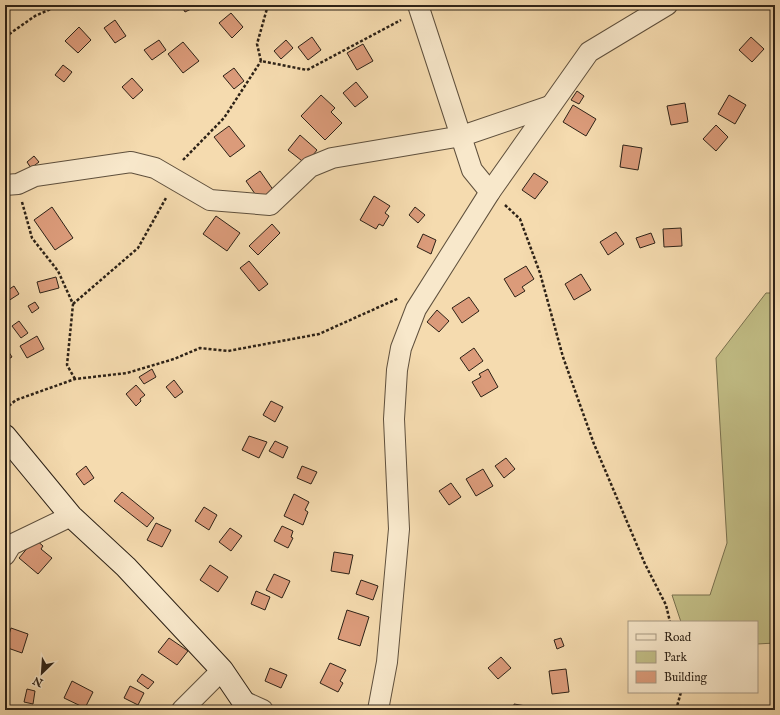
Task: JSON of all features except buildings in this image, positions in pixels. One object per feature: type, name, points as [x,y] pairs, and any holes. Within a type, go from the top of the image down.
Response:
[{"type":"street","points":[[418,5],[472,170],[490,192]]},
{"type":"street","points":[[378,710],[387,662],[399,529],[394,418],[397,370],[401,348],[416,309],[490,192],[590,52],[667,5]]},
{"type":"street","points":[[11,185],[34,176],[131,162],[155,168],[210,200],[270,205],[310,167],[332,158],[462,136],[550,106]]},
{"type":"street","points":[[5,436],[71,516],[126,567],[222,670],[244,706],[263,710]]},
{"type":"street","points":[[5,555],[11,545],[71,516]]},
{"type":"street","points":[[182,710],[222,670]]},
{"type":"path","points":[[5,37],[35,16],[60,5]]},
{"type":"path","points":[[73,304],[138,248],[176,181],[184,158],[224,118],[261,61],[257,44],[268,5]]},
{"type":"path","points":[[261,61],[307,70],[409,16],[418,5]]},
{"type":"path","points":[[11,185],[32,238],[58,271],[73,304],[67,365],[75,379]]},
{"type":"path","points":[[490,192],[520,219],[540,272],[563,357],[594,444],[645,564],[666,605],[670,621]]},
{"type":"path","points":[[5,409],[16,400],[75,379],[127,373],[174,359],[200,348],[228,351],[319,334],[364,313],[428,288]]},
{"type":"path","points":[[676,710],[681,693]]},
{"type":"green space","points":[[766,293],[775,293],[775,643],[758,644],[758,621],[681,621],[672,595],[710,595],[727,543],[716,358]]}]
